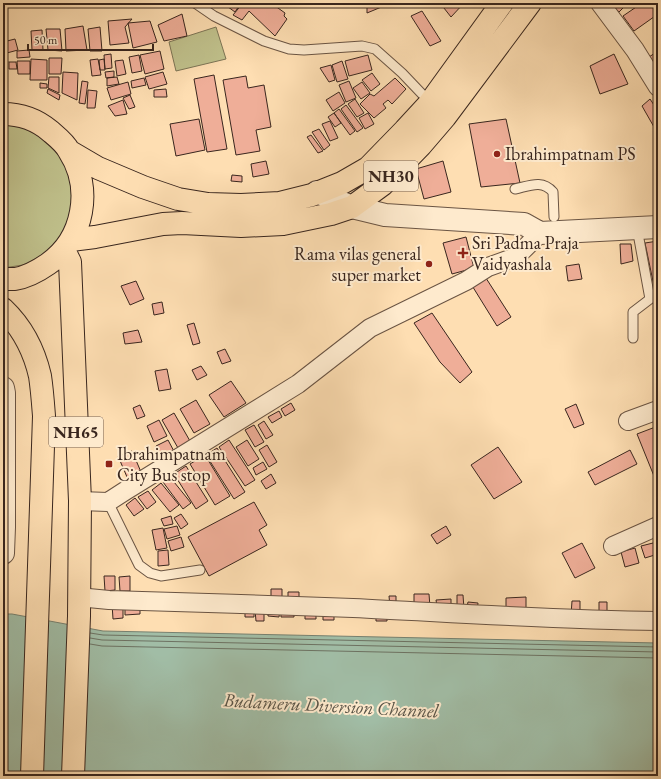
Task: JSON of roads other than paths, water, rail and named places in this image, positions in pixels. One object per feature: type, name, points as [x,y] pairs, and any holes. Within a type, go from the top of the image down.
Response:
[{"type":"highway","name":"NH30","points":[[69,151],[98,168],[143,187],[178,199],[208,204],[241,205],[280,203],[317,192],[342,183],[368,168],[405,130],[425,99],[502,3]]},
{"type":"highway","name":"NH30","points":[[67,245],[95,237],[163,224],[182,223],[241,226],[283,224],[331,214],[352,207],[382,185],[446,117],[530,3]]},
{"type":"highway","points":[[3,279],[16,279],[38,271],[56,258],[67,245],[80,219],[83,195],[80,172],[69,151],[58,137],[44,126],[28,118],[6,111]]},
{"type":"highway","name":"NH65","points":[[67,245],[70,262],[80,501],[73,776]]},
{"type":"highway","name":"NH65","points":[[3,309],[10,315],[20,329],[28,342],[35,360],[40,376],[44,416],[32,776]]},
{"type":"street","points":[[600,3],[635,50],[658,87]]},
{"type":"street","points":[[317,192],[352,207],[385,216],[540,225],[648,227]]},
{"type":"street","points":[[80,501],[108,502],[298,384],[370,328],[466,281],[488,266],[513,258],[540,225],[658,212]]},
{"type":"street","points":[[3,388],[5,460],[3,553]]},
{"type":"street","points":[[628,421],[658,410]]},
{"type":"street","points":[[613,546],[658,526]]},
{"type":"street","points":[[78,606],[108,600],[354,608],[435,613],[658,621]]},
{"type":"lane","points":[[196,3],[214,16],[264,41],[289,48],[304,50],[362,46],[375,49],[402,73],[425,99]]},
{"type":"lane","points":[[514,189],[538,184],[549,187],[553,192],[540,225]]},
{"type":"lane","points":[[633,338],[633,312],[650,299],[648,227]]},
{"type":"lane","points":[[108,502],[139,565],[150,573],[161,576],[200,570]]},
{"type":"water","name":"Budameru Diversion Channel","points":[[3,614],[12,614],[103,631],[658,643],[658,776],[3,776]]},
{"type":"place","name":"Ibrahimpatnam PS","points":[[497,154]]},
{"type":"place","name":"Sri Padma Praja Vaidyashala","points":[[463,253]]},
{"type":"place","name":"Rama vilas general super market","points":[[429,264]]},
{"type":"place","name":"Ibrahimpatnam City Bus stop","points":[[109,464]]}]
